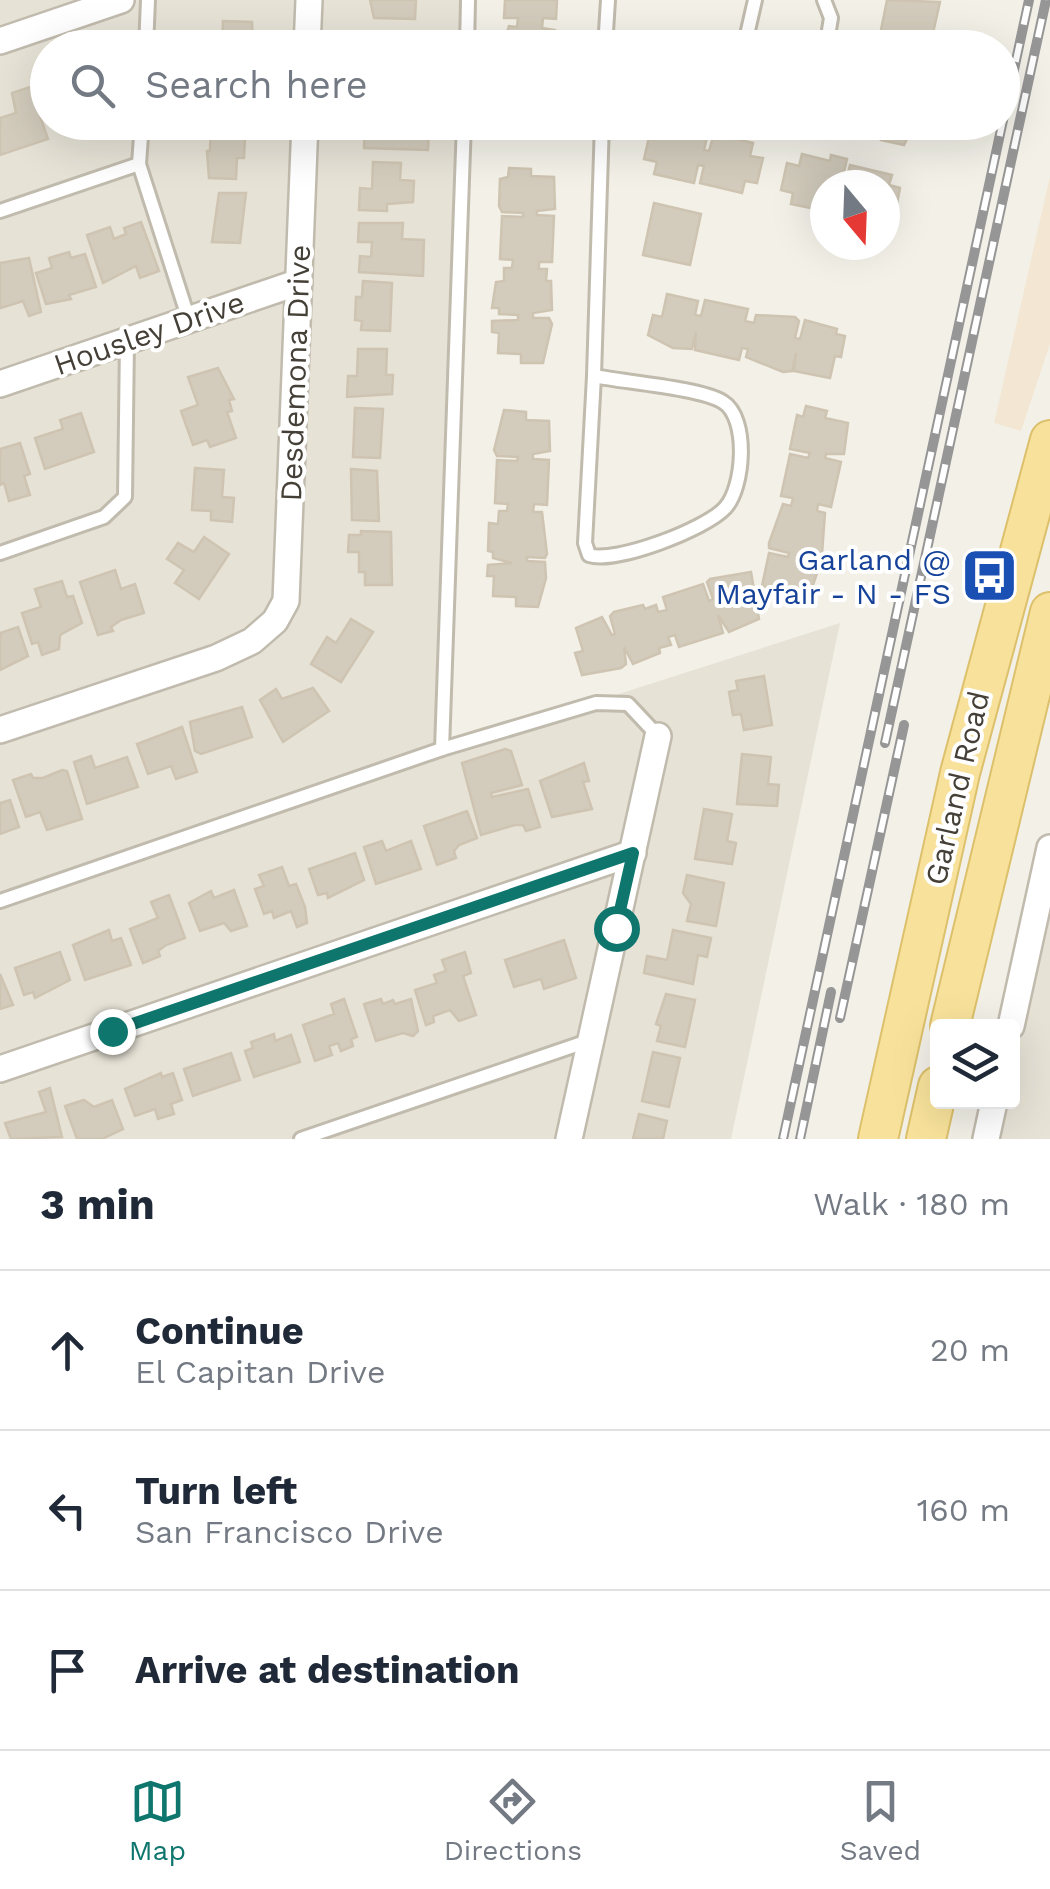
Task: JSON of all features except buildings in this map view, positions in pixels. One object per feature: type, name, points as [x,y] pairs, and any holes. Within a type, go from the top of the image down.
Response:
[{"type":"main road","name":"Garland Road","points":[[878,1139],[994,634],[1050,440]]},
{"type":"main road","name":"Garland Road","points":[[952,1019],[1050,612]]},
{"type":"main road","points":[[934,882],[980,893]]},
{"type":"main road","points":[[926,1139],[933,1109]]},
{"type":"street","points":[[32,30],[121,0]]},
{"type":"street","points":[[307,30],[308,0]]},
{"type":"street","points":[[0,41],[30,31]]},
{"type":"street","name":"Desdemona Drive","points":[[0,730],[216,658],[252,641],[276,620],[286,602],[303,140]]},
{"type":"street","name":"Housley Drive","points":[[0,384],[298,282]]},
{"type":"street","points":[[570,1139],[658,736]]},
{"type":"street","points":[[1013,1019],[1050,848]]},
{"type":"street","points":[[0,1069],[633,853]]},
{"type":"street","points":[[986,1139],[992,1109]]},
{"type":"lane","points":[[147,30],[148,0]]},
{"type":"lane","points":[[467,30],[468,0]]},
{"type":"lane","points":[[606,30],[608,0]]},
{"type":"lane","points":[[748,30],[754,0]]},
{"type":"lane","points":[[824,0],[831,18],[829,30]]},
{"type":"lane","points":[[141,140],[139,164],[189,320]]},
{"type":"lane","points":[[442,749],[463,140]]},
{"type":"lane","points":[[594,376],[715,398],[734,412],[742,439],[733,496],[721,512],[622,556],[590,555],[585,543],[601,140]]},
{"type":"lane","points":[[0,211],[139,164]]},
{"type":"lane","points":[[0,553],[104,517],[125,496],[127,341]]},
{"type":"lane","points":[[0,902],[442,749],[612,701],[628,704],[658,736]]},
{"type":"lane","points":[[302,1139],[591,1040]]},
{"type":"shaded area","points":[[0,0],[462,0],[461,30],[30,30],[30,140],[457,140],[435,753],[840,623],[731,1139],[0,1139]]},
{"type":"shaded area","points":[[1050,176],[1050,344],[1021,431],[994,423]]},
{"type":"shaded area","points":[[1050,908],[1050,1139],[997,1139],[1004,1109],[1020,1109],[1020,1040]]},
{"type":"railway","points":[[1020,42],[1029,0]]},
{"type":"railway","points":[[1020,120],[1046,0]]},
{"type":"railway","points":[[783,1139],[999,140]]},
{"type":"railway","points":[[885,743],[1016,140]]},
{"type":"railway","points":[[840,1018],[904,725]]},
{"type":"railway","points":[[800,1139],[831,992]]},
{"type":"place","name":"Garland @ Mayfair - N - FS","points":[[990,576]]},
{"type":"route","points":[[112,1031],[633,853],[616,928]]}]
